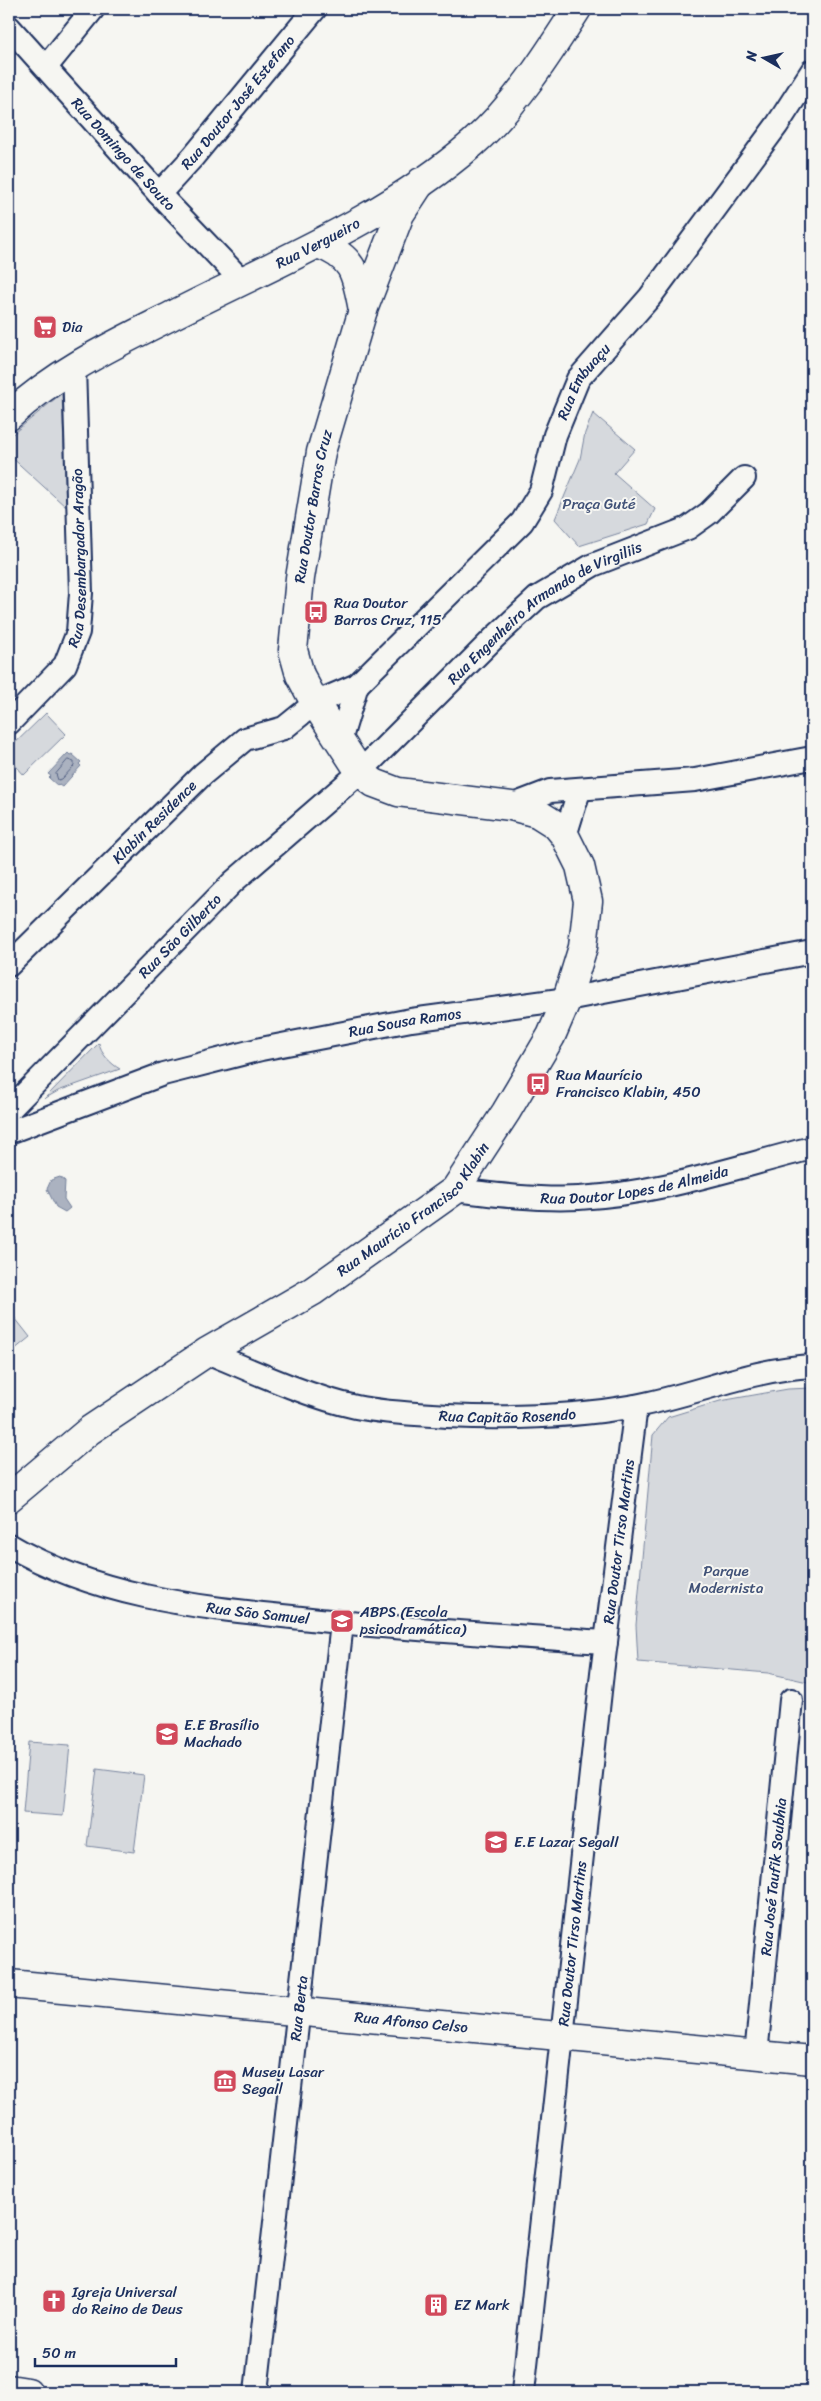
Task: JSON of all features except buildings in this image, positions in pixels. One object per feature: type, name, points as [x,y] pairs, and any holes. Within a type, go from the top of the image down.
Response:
[{"type":"street","points":[[46,67],[93,9]]},
{"type":"street","name":"Rua Doutor José Estefano","points":[[159,194],[194,157],[315,9]]},
{"type":"street","name":"Rua Vergueiro","points":[[9,416],[38,392],[74,367],[241,280],[318,244],[372,214],[421,182],[473,142],[506,109],[546,58],[577,9]]},
{"type":"street","name":"Rua Domingo de Souto","points":[[9,27],[159,194],[241,280]]},
{"type":"street","name":"Rua Embuaçu","points":[[315,703],[357,685],[522,522],[542,491],[555,435],[578,379],[650,297],[777,125],[812,71]]},
{"type":"street","name":"Rua Doutor Barros Cruz","points":[[360,772],[315,703],[300,675],[293,650],[300,578],[321,452],[363,310],[400,214],[421,182]]},
{"type":"street","name":"Rua Doutor Barros Cruz","points":[[318,244],[342,255],[351,265],[357,279],[363,310]]},
{"type":"street","name":"Rua Desembargador Aragão","points":[[9,723],[65,665],[78,632],[82,593],[74,367]]},
{"type":"street","name":"Rua Engenheiro Armando de Virgiliis","points":[[360,772],[494,638],[537,598],[592,565],[688,528],[709,513],[744,478]]},
{"type":"street","name":"Rua Embuaçu","points":[[340,741],[357,685]]},
{"type":"street","name":"Klabin Residence","points":[[9,965],[203,774],[236,744],[245,738],[284,728],[315,703]]},
{"type":"street","points":[[511,806],[550,791],[579,791],[695,780],[809,753]]},
{"type":"street","name":"Rua Maurício Francisco Klabin","points":[[9,1498],[90,1430],[207,1352],[313,1291],[455,1190],[506,1112],[551,1036],[567,999],[583,947],[588,901],[580,866],[565,836],[556,825],[528,810],[511,806],[398,792],[374,783],[360,772]]},
{"type":"street","name":"Rua São Gilberto","points":[[9,1110],[233,882],[360,772]]},
{"type":"street","points":[[565,836],[579,791]]},
{"type":"street","name":"Rua Sousa Ramos","points":[[9,1132],[163,1074],[199,1063],[411,1020],[567,999],[812,952]]},
{"type":"street","name":"Rua Doutor Lopes de Almeida","points":[[455,1190],[546,1199],[581,1198],[692,1182],[812,1148]]},
{"type":"street","name":"Rua Capitão Rosendo","points":[[207,1352],[301,1389],[355,1407],[398,1414],[526,1418],[636,1406],[763,1372],[812,1366]]},
{"type":"street","name":"Rua Doutor Tirso Martins","points":[[523,2392],[606,1642],[636,1406]]},
{"type":"street","name":"Rua São Samuel","points":[[9,1545],[36,1562],[139,1596],[228,1610],[342,1623],[606,1642]]},
{"type":"street","name":"Rua Berta","points":[[256,2392],[342,1623]]},
{"type":"street","name":"Rua José Taufik Soubhia","points":[[756,2055],[791,1700]]},
{"type":"street","name":"Rua Afonso Celso","points":[[9,1984],[812,2060]]},
{"type":"street","points":[[9,2389],[28,2392]]},
{"type":"green space","points":[[62,393],[66,507],[9,455],[9,437]]},
{"type":"green space","name":"Praça Guté","points":[[593,413],[635,449],[614,473],[655,509],[648,524],[579,546],[555,519],[580,459],[585,433]]},
{"type":"green space","points":[[46,713],[66,734],[24,775],[9,758],[9,749]]},
{"type":"green space","points":[[99,1043],[101,1051],[106,1058],[120,1069],[58,1091],[44,1099]]},
{"type":"green space","points":[[15,1318],[30,1337],[9,1354],[9,1323]]},
{"type":"green space","name":"Parque Modernista","points":[[812,1388],[812,1683],[768,1673],[638,1662],[636,1625],[653,1435],[668,1417],[720,1401],[788,1389]]},
{"type":"green space","points":[[29,1742],[70,1745],[63,1816],[23,1813]]},
{"type":"green space","points":[[97,1769],[144,1775],[134,1852],[87,1846]]},
{"type":"water","points":[[68,753],[81,762],[79,764],[81,766],[62,787],[49,778],[51,776],[48,774]]},
{"type":"water","points":[[60,1177],[65,1181],[64,1199],[70,1208],[65,1212],[56,1207],[47,1189],[51,1180]]},
{"type":"place","name":"Dia","points":[[45,327]]},
{"type":"place","name":"Rua Doutor Barros Cruz, 115","points":[[316,612]]},
{"type":"place","name":"Rua Maurício Francisco Klabin, 450","points":[[538,1084]]},
{"type":"place","name":"ABPS (Escola psicodramática)","points":[[342,1621]]},
{"type":"place","name":"E.E Brasílio Machado","points":[[167,1734]]},
{"type":"place","name":"E.E Lazar Segall","points":[[496,1842]]},
{"type":"place","name":"Museu Lasar Segall","points":[[225,2081]]},
{"type":"place","name":"Igreja Universal do Reino de Deus","points":[[54,2301]]},
{"type":"place","name":"EZ Mark","points":[[436,2305]]}]
